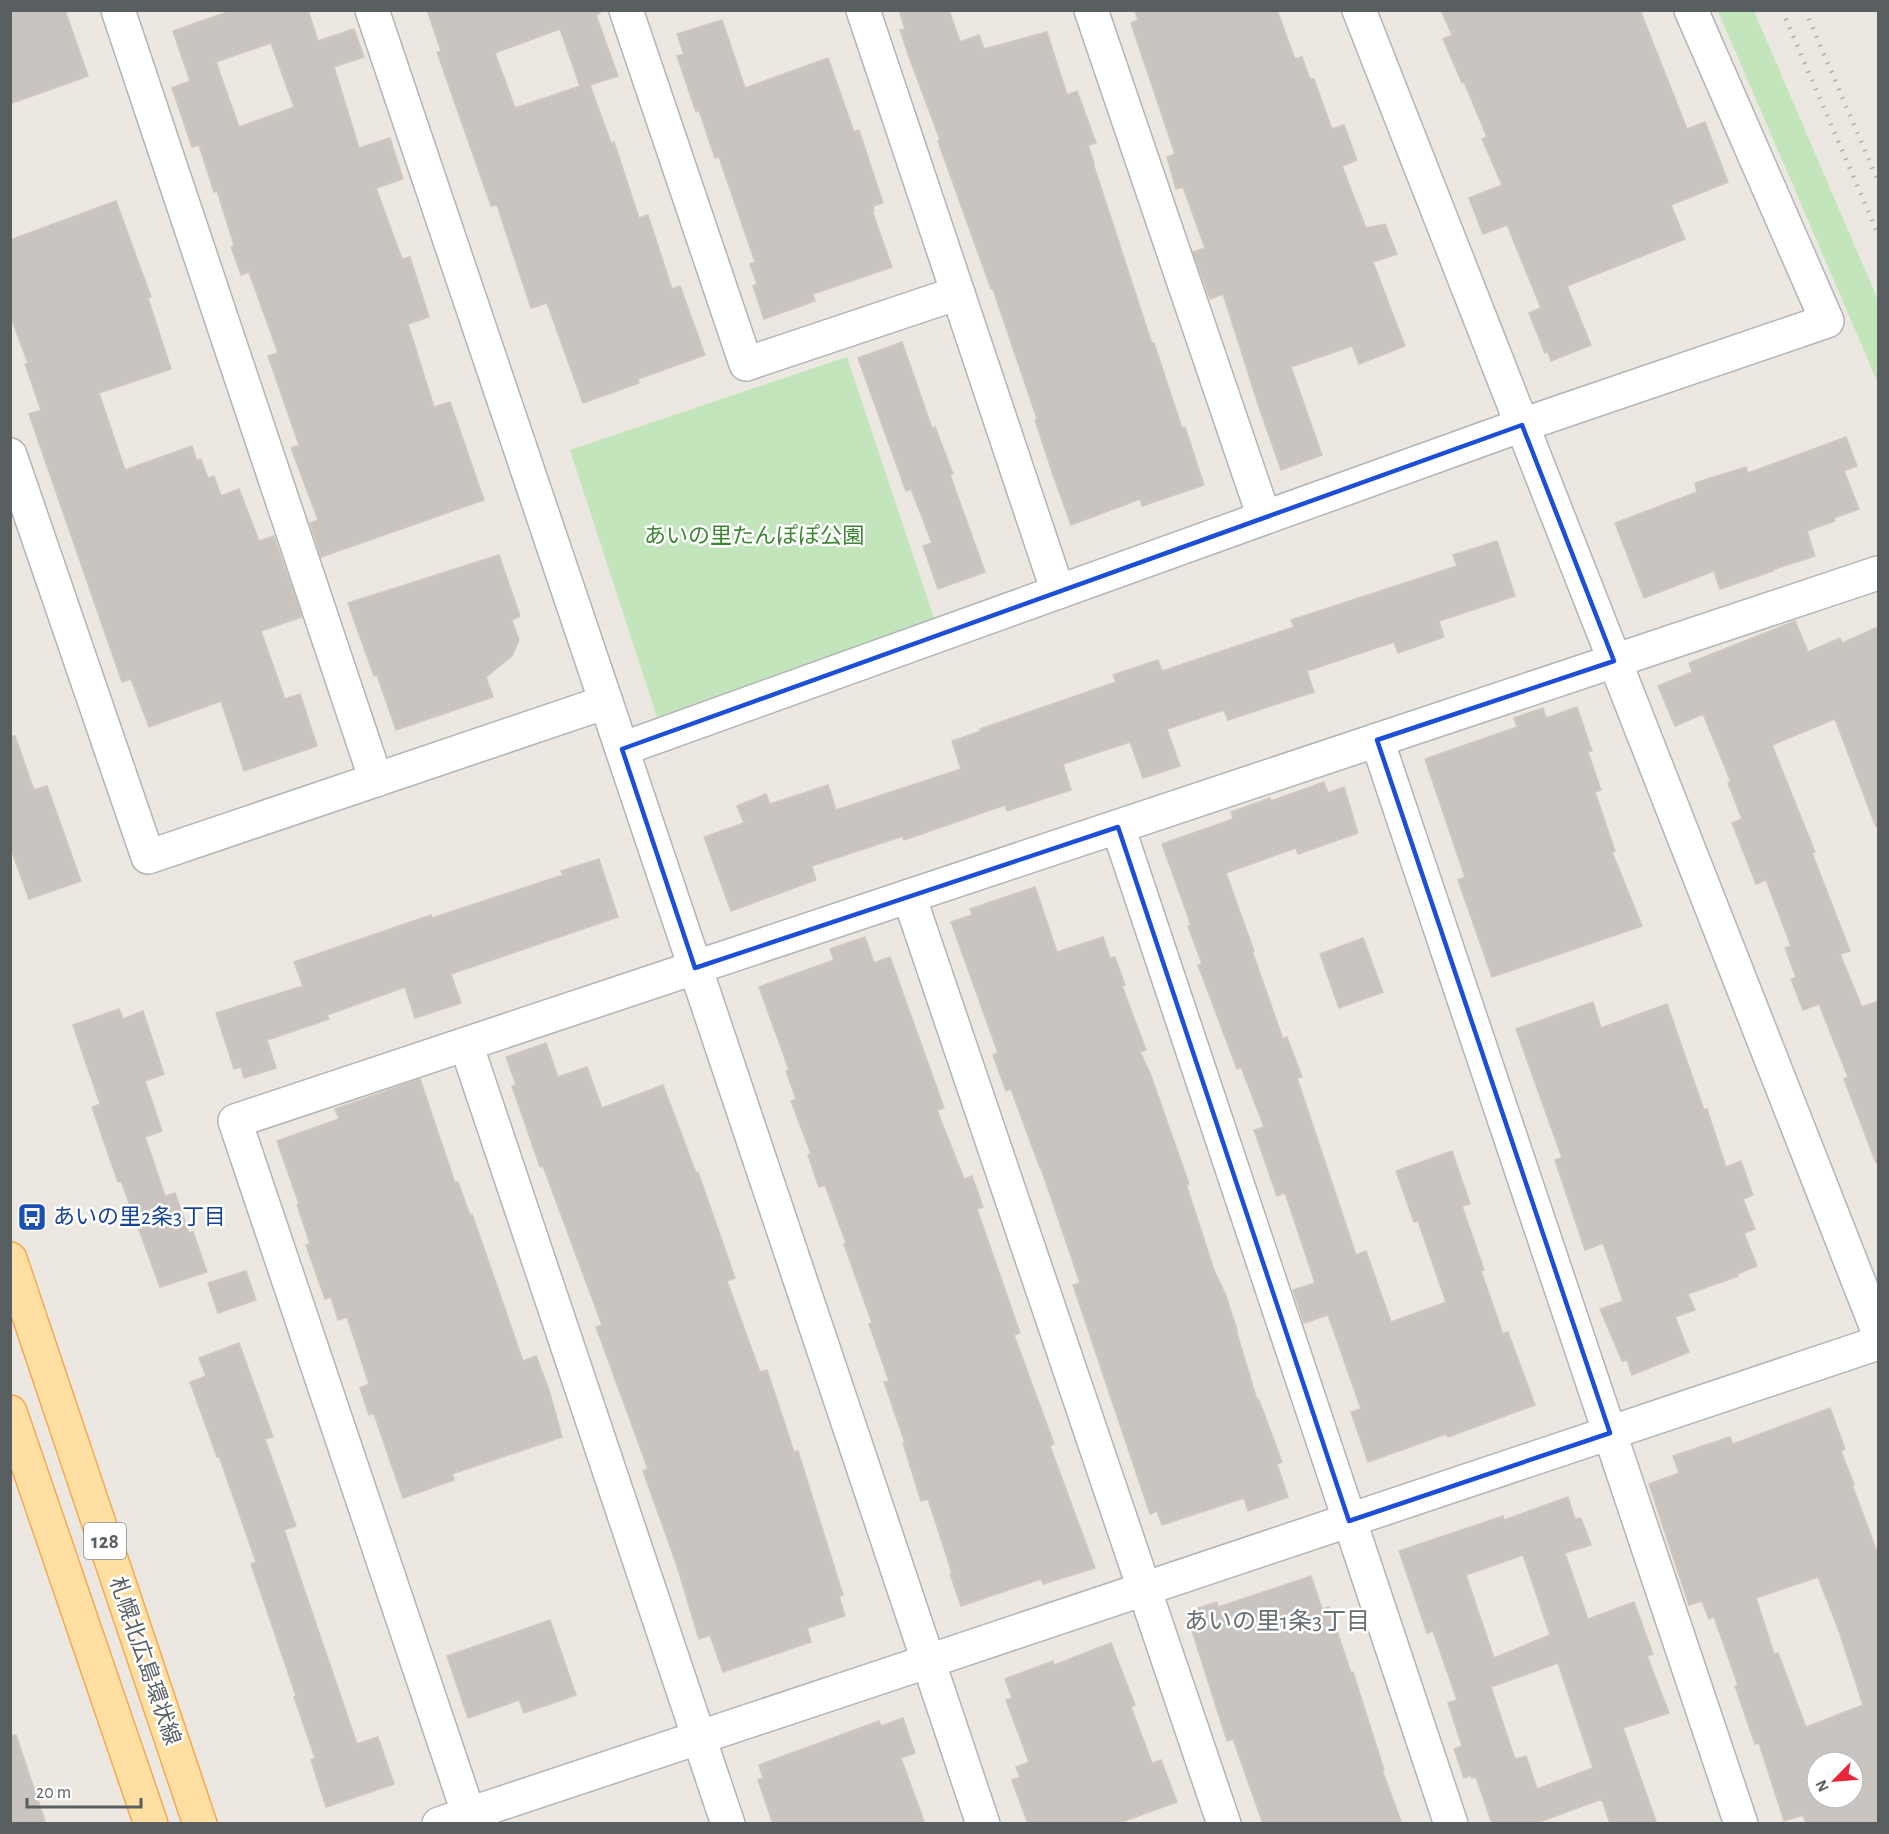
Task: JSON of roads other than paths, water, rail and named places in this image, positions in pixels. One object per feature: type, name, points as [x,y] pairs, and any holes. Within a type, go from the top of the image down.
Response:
[{"type":"main road","name":"札幌北広島環状線","points":[[10,1259],[200,1824]]},
{"type":"main road","name":"札幌北広島環状線","points":[[10,1412],[151,1824]]},
{"type":"street","points":[[118,10],[376,780]]},
{"type":"street","points":[[372,10],[983,1824]]},
{"type":"street","points":[[626,10],[746,364],[957,293]]},
{"type":"street","points":[[863,10],[1058,592]]},
{"type":"street","points":[[1091,10],[1264,517]]},
{"type":"street","points":[[1359,10],[1878,1331]]},
{"type":"street","points":[[622,749],[1522,425],[1827,321],[1691,10]]},
{"type":"street","points":[[10,455],[148,857],[606,702]]},
{"type":"street","points":[[1878,573],[235,1120],[460,1820],[699,1736],[1349,1521],[1878,1342]]},
{"type":"street","points":[[1377,740],[1741,1824]]},
{"type":"street","points":[[1118,826],[1451,1824]]},
{"type":"street","points":[[909,896],[1224,1824]]},
{"type":"street","points":[[466,1044],[728,1824]]},
{"type":"railway","points":[[1782,10],[1878,234]]},
{"type":"railway","points":[[1805,10],[1878,181]]},
{"type":"place","name":"あいの里2条3丁目","points":[[32,1217]]},
{"type":"district","name":"あいの里1条3丁目","points":[[1277,1622]]},
{"type":"park label","name":"あいの里たんぽぽ公園","points":[[754,536]]}]
